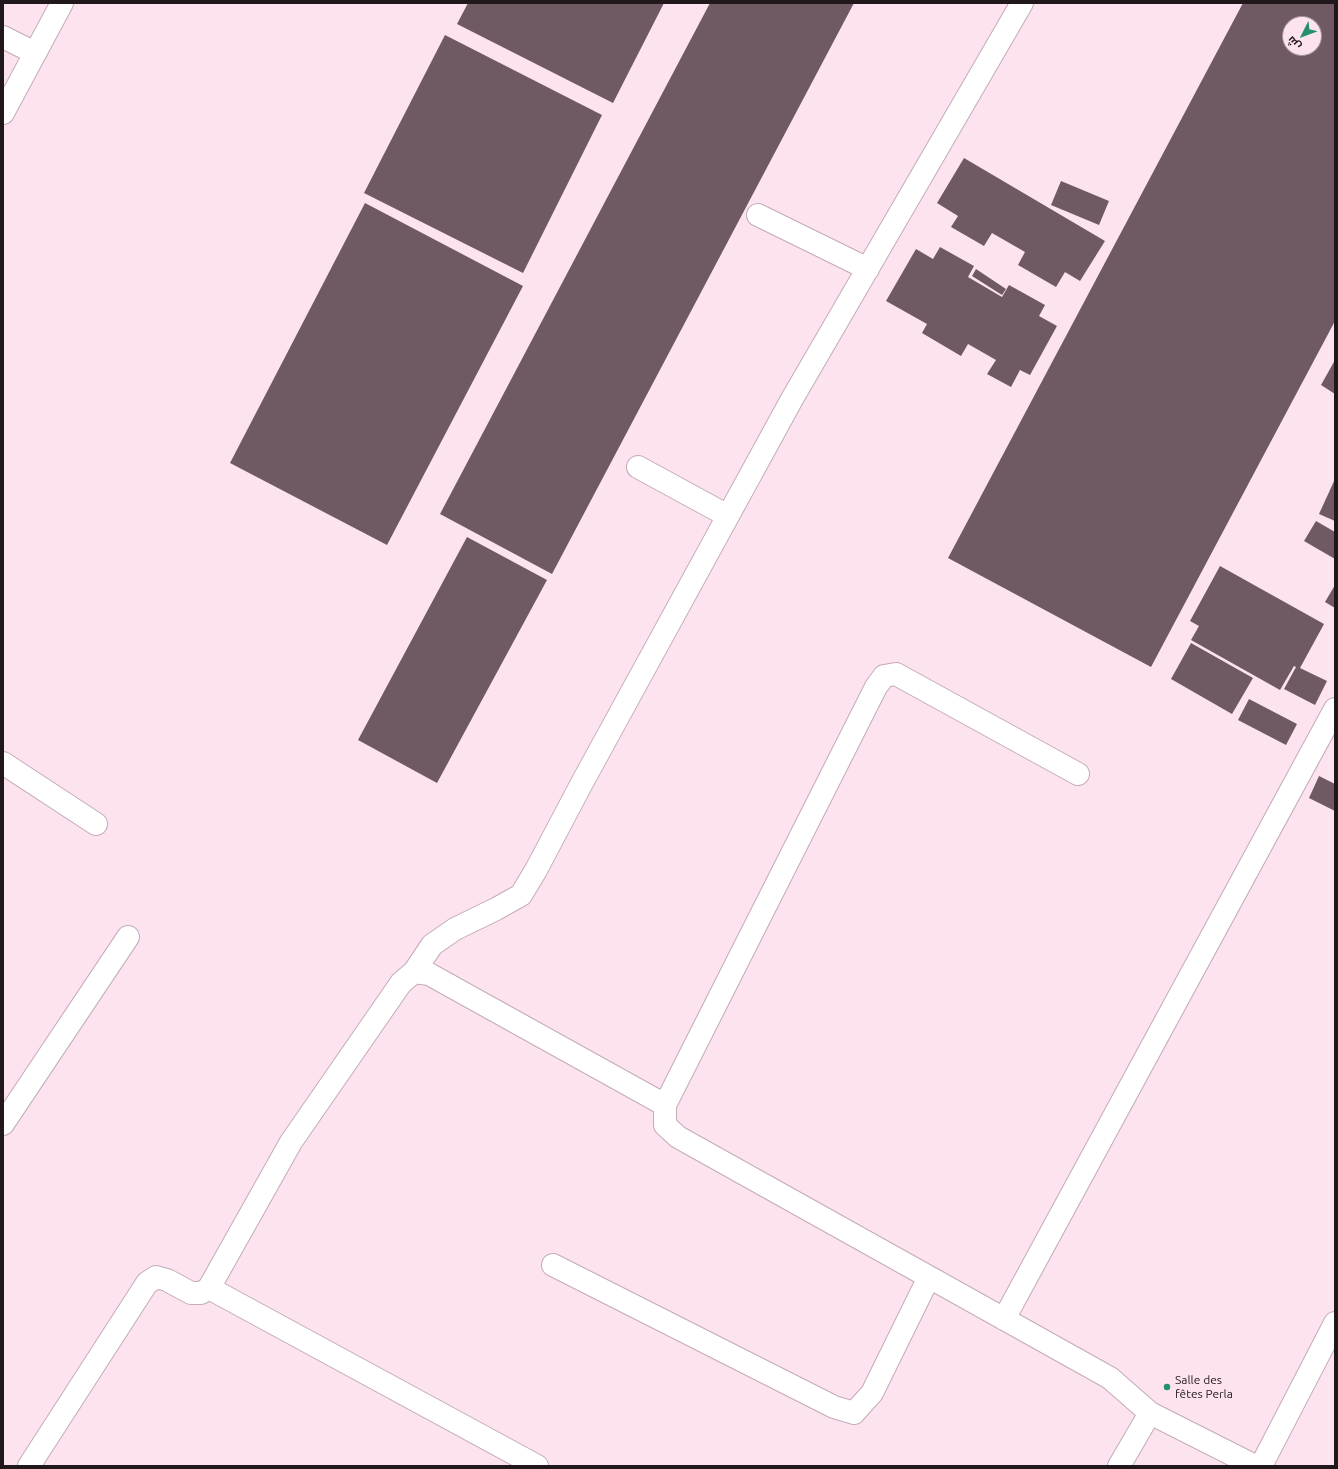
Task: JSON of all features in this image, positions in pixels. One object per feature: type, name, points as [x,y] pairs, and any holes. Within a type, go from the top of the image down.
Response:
[{"type":"street","points":[[3,113],[62,3]]},
{"type":"street","points":[[29,1466],[147,1283],[156,1277],[167,1280],[191,1293],[201,1293],[209,1288],[291,1142],[401,984],[414,972],[432,945],[449,933],[521,895],[792,399],[1022,3]]},
{"type":"street","points":[[3,37],[35,53]]},
{"type":"street","points":[[758,215],[868,269]]},
{"type":"street","points":[[638,467],[728,516]]},
{"type":"street","points":[[1078,774],[896,674],[884,676],[869,701],[665,1105],[665,1125],[678,1137],[1110,1378],[1150,1413],[1255,1466]]},
{"type":"street","points":[[1004,1318],[1335,709]]},
{"type":"street","points":[[3,763],[96,824]]},
{"type":"street","points":[[3,1124],[128,937]]},
{"type":"street","points":[[414,972],[429,974],[665,1105]]},
{"type":"street","points":[[553,1265],[834,1407],[854,1413],[872,1393],[928,1277]]},
{"type":"street","points":[[209,1288],[537,1466]]},
{"type":"street","points":[[1261,1466],[1335,1323]]},
{"type":"street","points":[[1119,1466],[1150,1413]]},
{"type":"building","points":[[468,3],[664,3],[613,103],[457,24]]},
{"type":"building","points":[[710,3],[854,3],[552,574],[440,514]]},
{"type":"building","points":[[1243,3],[1335,3],[1335,321],[1151,667],[948,558]]},
{"type":"building","points":[[445,35],[602,115],[523,273],[364,193]]},
{"type":"building","points":[[964,158],[1105,241],[1080,281],[1065,272],[1056,287],[1018,265],[1025,252],[992,233],[984,246],[951,227],[958,216],[937,203]]},
{"type":"building","points":[[1061,181],[1109,201],[1099,225],[1051,205]]},
{"type":"building","points":[[365,203],[523,286],[387,545],[230,463]]},
{"type":"building","points":[[940,247],[974,266],[968,277],[1002,297],[1009,285],[1045,305],[1039,316],[1057,326],[1030,375],[1020,370],[1011,387],[987,374],[996,360],[968,344],[961,356],[922,333],[927,324],[886,301],[916,249],[933,259]]},
{"type":"building","points":[[976,269],[1006,289],[1002,295],[972,276]]},
{"type":"building","points":[[1335,360],[1335,394],[1321,385]]},
{"type":"building","points":[[1335,479],[1335,521],[1319,514]]},
{"type":"building","points":[[1316,521],[1335,532],[1335,559],[1304,541]]},
{"type":"building","points":[[467,537],[547,580],[437,783],[358,740]]},
{"type":"building","points":[[1220,566],[1324,624],[1300,668],[1327,681],[1315,705],[1284,689],[1296,667],[1294,666],[1280,690],[1191,640],[1199,626],[1190,621]]},
{"type":"building","points":[[1335,585],[1335,608],[1325,602]]},
{"type":"building","points":[[1191,643],[1253,678],[1232,714],[1171,679]]},
{"type":"building","points":[[1249,699],[1297,724],[1286,745],[1238,720]]},
{"type":"building","points":[[1319,776],[1335,784],[1335,811],[1309,798]]},
{"type":"place","name":"Salle des fêtes Perla","points":[[1167,1387]]}]
